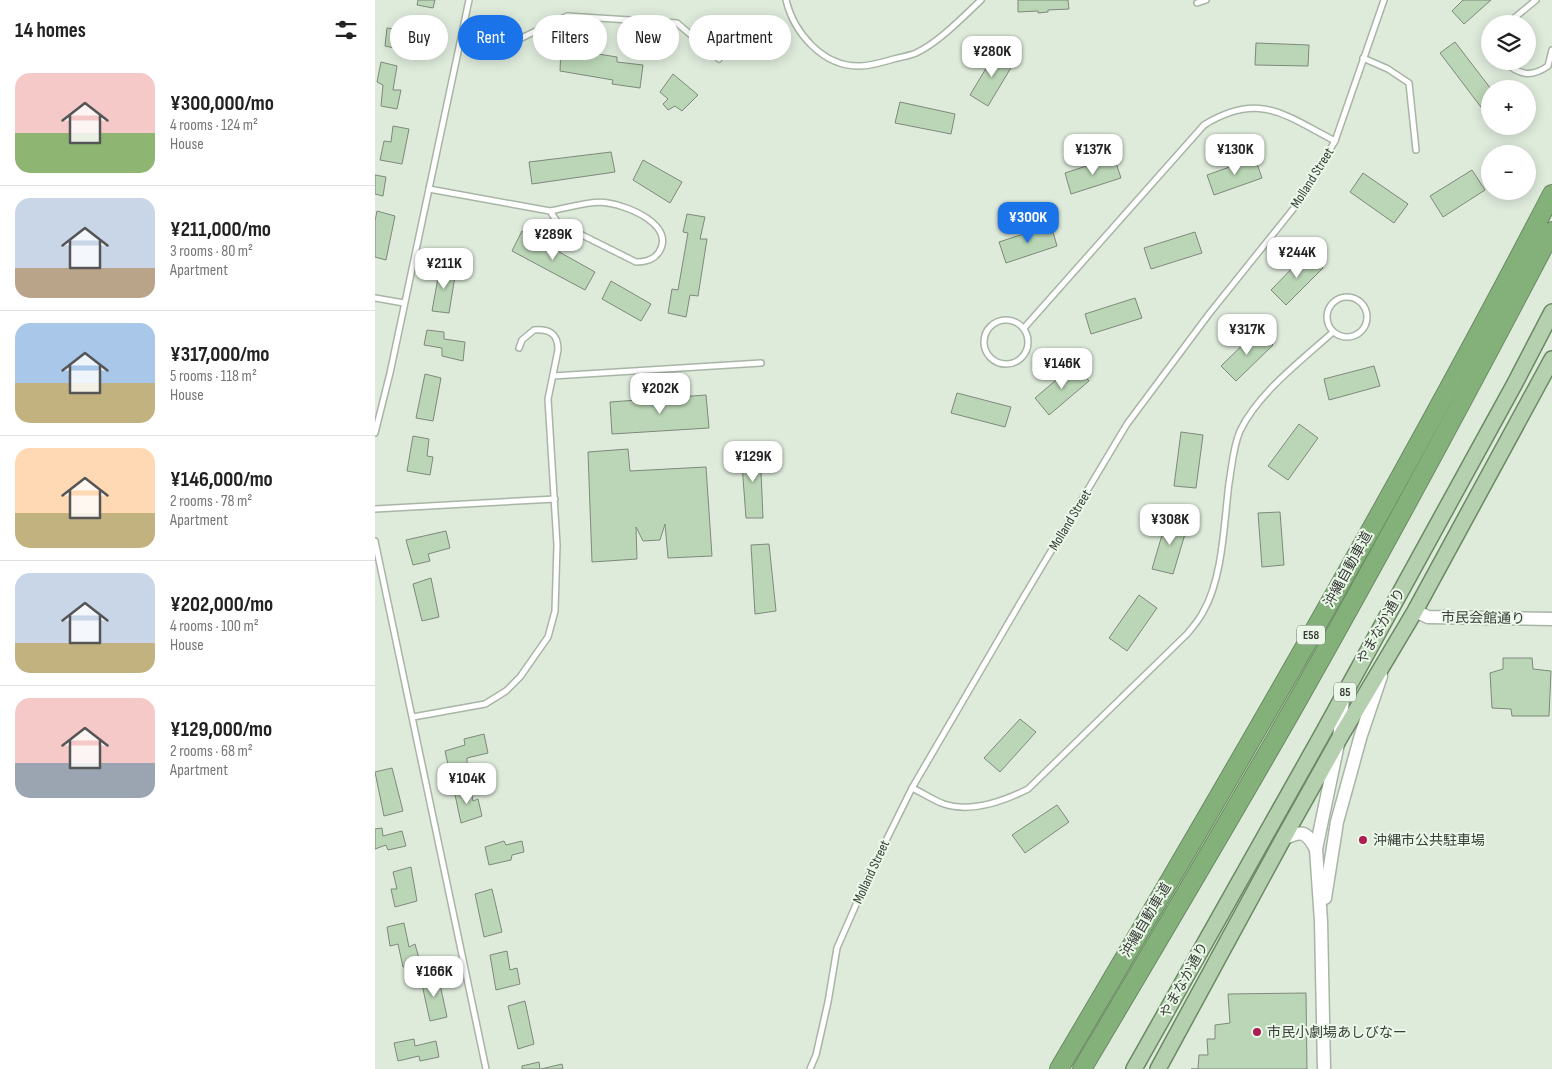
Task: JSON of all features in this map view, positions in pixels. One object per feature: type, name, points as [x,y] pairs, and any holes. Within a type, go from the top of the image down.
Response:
[{"type":"highway","name":"沖縄自動車道","points":[[1059,1069],[1203,824],[1353,561],[1495,304],[1552,194]]},
{"type":"highway","name":"沖縄自動車道","points":[[1082,1069],[1211,851],[1299,697],[1380,552],[1552,231]]},
{"type":"main road","name":"やまなか通り","points":[[1134,1069],[1294,785],[1514,385],[1552,312]]},
{"type":"main road","name":"やまなか通り","points":[[1158,1069],[1339,739],[1345,723],[1415,611],[1552,359]]},
{"type":"street","name":"市民会館通り","points":[[1415,611],[1428,617],[1552,619]]},
{"type":"street","points":[[1321,921],[1337,822],[1361,735],[1387,658]]},
{"type":"street","points":[[1343,694],[1345,723],[1361,735]]},
{"type":"street","points":[[1294,785],[1311,766],[1329,732],[1345,723]]},
{"type":"street","points":[[1324,1069],[1321,921],[1316,849],[1339,739]]},
{"type":"street","points":[[1283,838],[1296,832],[1305,834],[1310,838],[1316,849]]},
{"type":"lane","points":[[466,15],[469,0]]},
{"type":"lane","points":[[786,0],[800,34],[819,51],[842,64],[861,66],[916,53],[950,30],[981,0]]},
{"type":"lane","points":[[1197,3],[1206,0]]},
{"type":"lane","name":"Molland Street","points":[[810,1069],[816,1055],[837,948],[869,875],[912,788],[1019,603],[1127,424],[1209,314],[1298,203],[1335,141],[1384,0]]},
{"type":"lane","points":[[1518,15],[1536,0]]},
{"type":"lane","points":[[523,37],[567,16],[677,22],[689,33]]},
{"type":"lane","points":[[1517,70],[1522,73],[1539,72],[1548,66],[1552,50]]},
{"type":"lane","points":[[375,433],[458,52]]},
{"type":"lane","points":[[1363,58],[1388,69],[1409,83],[1416,150]]},
{"type":"lane","points":[[1024,328],[1204,125],[1218,116],[1250,108],[1264,108],[1277,111],[1335,141]]},
{"type":"lane","points":[[429,189],[550,211],[608,203],[630,210],[649,220],[661,231],[663,240],[661,248],[652,259],[645,262],[636,262],[559,223],[550,211]]},
{"type":"lane","points":[[1349,296],[1360,301],[1365,307],[1368,316],[1365,327],[1360,333],[1352,337],[1343,337],[1333,332],[1327,321],[1327,315],[1329,307],[1335,300],[1349,296]]},
{"type":"lane","points":[[375,298],[404,303]]},
{"type":"lane","points":[[1007,320],[1015,322],[1024,328],[1028,336],[1029,345],[1022,358],[1016,363],[1007,365],[998,364],[992,360],[986,352],[984,342],[986,333],[991,326],[997,322],[1007,320]]},
{"type":"lane","points":[[413,717],[485,704],[506,691],[520,677],[536,657],[548,637],[555,612],[557,545],[548,400],[558,342],[553,334],[548,331],[533,330],[522,340],[519,348]]},
{"type":"lane","points":[[912,788],[945,804],[965,807],[1009,799],[1028,789],[1187,634],[1203,613],[1211,596],[1218,569],[1233,456],[1239,434],[1247,417],[1262,398],[1333,332]]},
{"type":"lane","points":[[553,376],[761,363]]},
{"type":"lane","points":[[375,509],[555,499]]},
{"type":"lane","points":[[375,540],[485,1069]]},
{"type":"building","points":[[418,0],[435,0],[433,8],[417,5]]},
{"type":"building","points":[[1018,0],[1068,0],[1069,9],[1048,10],[1048,12],[1038,13],[1038,11],[1018,12]]},
{"type":"building","points":[[1463,0],[1491,0],[1464,24],[1452,11]]},
{"type":"building","points":[[387,28],[390,28],[390,47],[385,46]]},
{"type":"building","points":[[1455,42],[1484,80],[1481,80],[1481,107],[1440,53]]},
{"type":"building","points":[[1256,43],[1309,45],[1308,66],[1255,65]]},
{"type":"building","points":[[997,50],[1015,61],[988,106],[970,95]]},
{"type":"building","points":[[607,55],[617,57],[617,62],[643,65],[640,88],[612,84],[613,80],[560,71],[560,60],[607,60]]},
{"type":"building","points":[[381,62],[397,66],[393,90],[401,90],[397,109],[381,106],[383,85],[377,82]]},
{"type":"building","points":[[673,74],[698,95],[682,111],[675,106],[668,110],[663,104],[668,99],[660,92]]},
{"type":"building","points":[[900,102],[955,114],[951,134],[895,123]]},
{"type":"building","points":[[393,126],[409,129],[402,164],[380,160],[384,141],[391,142]]},
{"type":"building","points":[[611,152],[615,172],[532,184],[529,162]]},
{"type":"building","points":[[1114,157],[1121,178],[1071,194],[1065,173]]},
{"type":"building","points":[[1255,158],[1262,178],[1214,195],[1207,175]]},
{"type":"building","points":[[643,160],[682,182],[670,203],[633,180]]},
{"type":"building","points":[[1472,170],[1481,184],[1481,193],[1443,217],[1430,196]]},
{"type":"building","points":[[1363,173],[1408,204],[1394,223],[1350,192]]},
{"type":"building","points":[[375,175],[386,177],[383,196],[375,194]]},
{"type":"building","points":[[377,211],[395,216],[386,260],[375,257],[375,221]]},
{"type":"building","points":[[687,214],[705,217],[700,239],[707,239],[698,296],[690,295],[686,317],[668,313],[672,289],[678,290],[688,233],[683,232]]},
{"type":"building","points":[[1051,225],[1057,246],[1006,263],[999,242]]},
{"type":"building","points":[[522,231],[595,272],[585,290],[512,251]]},
{"type":"building","points":[[1195,232],[1202,253],[1151,269],[1144,248]]},
{"type":"building","points":[[1307,253],[1323,268],[1286,305],[1271,290]]},
{"type":"building","points":[[440,267],[456,270],[449,313],[432,311]]},
{"type":"building","points":[[611,281],[651,304],[641,321],[602,299]]},
{"type":"building","points":[[1135,298],[1142,318],[1091,334],[1085,314]]},
{"type":"building","points":[[427,330],[444,332],[444,339],[465,342],[463,361],[442,356],[442,348],[424,345]]},
{"type":"building","points":[[1258,330],[1273,345],[1236,381],[1221,366]]},
{"type":"building","points":[[1075,364],[1089,381],[1049,415],[1035,398]]},
{"type":"building","points":[[1374,366],[1380,386],[1329,400],[1324,379]]},
{"type":"building","points":[[425,374],[441,378],[433,421],[416,418]]},
{"type":"building","points":[[957,393],[1011,407],[1005,427],[951,413]]},
{"type":"building","points":[[706,395],[709,428],[612,434],[610,402]]},
{"type":"building","points":[[1299,424],[1318,438],[1288,480],[1268,466]]},
{"type":"building","points":[[1181,432],[1203,435],[1196,488],[1174,486]]},
{"type":"building","points":[[413,436],[429,439],[427,456],[433,457],[430,475],[407,471]]},
{"type":"building","points":[[628,449],[630,471],[706,467],[712,556],[668,558],[665,524],[660,540],[643,541],[636,527],[637,559],[592,562],[588,452]]},
{"type":"building","points":[[760,449],[763,518],[746,518],[741,451]]},
{"type":"building","points":[[1280,512],[1284,565],[1262,567],[1258,513]]},
{"type":"building","points":[[1167,518],[1188,524],[1173,574],[1152,569]]},
{"type":"building","points":[[446,531],[450,548],[428,554],[430,561],[413,565],[406,540]]},
{"type":"building","points":[[769,544],[776,611],[755,614],[751,545]]},
{"type":"building","points":[[431,578],[439,617],[422,621],[413,584]]},
{"type":"building","points":[[1139,595],[1157,608],[1127,651],[1109,638]]},
{"type":"building","points":[[1503,658],[1532,658],[1533,669],[1551,671],[1549,716],[1512,716],[1511,709],[1492,708],[1490,673],[1503,669]]},
{"type":"building","points":[[1020,719],[1036,732],[1000,772],[984,758]]},
{"type":"building","points":[[484,734],[488,753],[467,758],[467,764],[449,769],[445,751],[465,745],[464,739]]},
{"type":"building","points":[[392,768],[403,811],[384,816],[375,772]]},
{"type":"building","points":[[470,785],[473,801],[478,799],[482,816],[461,823],[454,790]]},
{"type":"building","points":[[1057,805],[1069,822],[1025,853],[1012,835]]},
{"type":"building","points":[[382,828],[383,836],[402,831],[406,846],[388,850],[386,845],[375,849],[375,829]]},
{"type":"building","points":[[504,841],[506,845],[522,841],[524,852],[512,855],[511,860],[489,865],[485,847]]},
{"type":"building","points":[[411,867],[417,901],[395,907],[391,889],[397,889],[393,872]]},
{"type":"building","points":[[492,889],[502,932],[484,937],[475,894]]},
{"type":"building","points":[[404,923],[409,947],[415,944],[420,962],[403,967],[398,944],[390,946],[387,927]]},
{"type":"building","points":[[507,951],[510,970],[517,968],[520,984],[496,990],[490,955]]},
{"type":"building","points":[[438,975],[447,1017],[430,1021],[421,980]]},
{"type":"building","points":[[1306,993],[1307,1069],[1198,1069],[1199,1055],[1208,1055],[1207,1039],[1215,1039],[1215,1025],[1230,1023],[1228,994]]},
{"type":"building","points":[[525,1001],[534,1044],[518,1049],[508,1006]]},
{"type":"building","points":[[414,1039],[415,1046],[436,1041],[439,1057],[420,1061],[419,1056],[398,1061],[394,1043]]},
{"type":"building","points":[[539,1062],[540,1069],[522,1069],[522,1066]]},
{"type":"building","points":[[562,1064],[563,1069],[541,1069]]},
{"type":"place","name":"沖縄市公共駐車場","points":[[1363,840]]},
{"type":"place","name":"市民小劇場あしびなー","points":[[1257,1032]]}]
